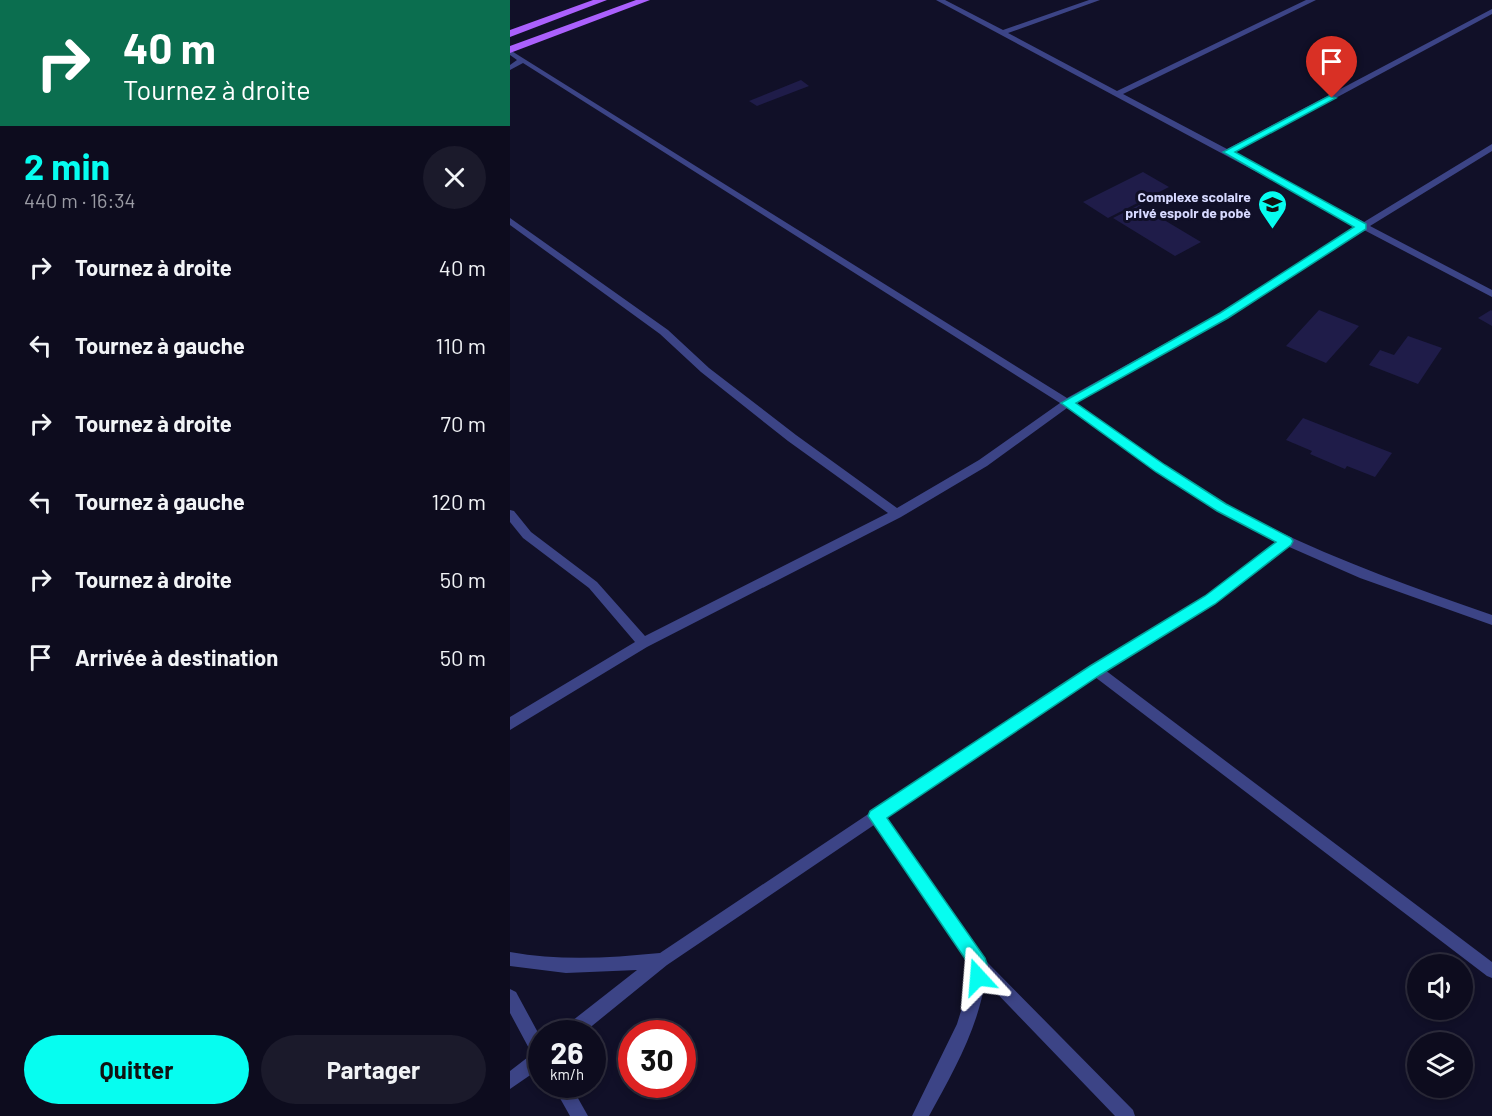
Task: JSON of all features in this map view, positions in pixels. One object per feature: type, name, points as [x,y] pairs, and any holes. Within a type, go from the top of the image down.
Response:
[{"type":"main road","points":[[510,34],[602,0]]},
{"type":"main road","points":[[510,51],[645,0]]},
{"type":"street","points":[[940,0],[1228,152],[1362,227],[1492,294]]},
{"type":"street","points":[[1002,33],[1096,0]]},
{"type":"street","points":[[1118,94],[1312,0]]},
{"type":"street","points":[[1228,152],[1492,11]]},
{"type":"street","points":[[510,51],[521,61],[1067,403],[1161,469],[1221,507],[1286,541],[1364,575],[1492,620]]},
{"type":"street","points":[[510,68],[521,61]]},
{"type":"street","points":[[510,724],[643,643],[897,514],[983,463],[1067,403],[1224,315],[1492,147]]},
{"type":"street","points":[[510,221],[664,332],[705,370],[792,438],[897,514]]},
{"type":"street","points":[[510,514],[527,535],[593,585],[643,643]]},
{"type":"street","points":[[587,1020],[662,960],[1095,670],[1210,600],[1286,541]]},
{"type":"street","points":[[1095,670],[1492,971]]},
{"type":"street","points":[[876,816],[979,964],[1127,1116]]},
{"type":"street","points":[[510,959],[542,965],[581,966],[662,960]]},
{"type":"street","points":[[920,1116],[966,1028],[977,990],[979,964]]},
{"type":"street","points":[[510,998],[528,1032]]},
{"type":"street","points":[[510,1081],[528,1066]]},
{"type":"street","points":[[569,1098],[580,1116]]},
{"type":"building","points":[[801,80],[809,86],[757,106],[749,101]]},
{"type":"building","points":[[1143,172],[1169,187],[1108,218],[1083,202]]},
{"type":"building","points":[[1139,205],[1201,242],[1175,256],[1113,218]]},
{"type":"building","points":[[1319,310],[1359,326],[1326,363],[1286,346]]},
{"type":"building","points":[[1492,311],[1492,326],[1478,318]]},
{"type":"building","points":[[1408,336],[1442,348],[1418,384],[1369,365],[1380,350],[1394,355]]},
{"type":"building","points":[[1303,418],[1392,453],[1375,477],[1347,466],[1345,469],[1310,454],[1312,451],[1286,440]]},
{"type":"place","name":"Complexe scolaire privé espoir de pobè","points":[[1272,230]]},
{"type":"route","points":[[978,977],[979,964],[876,816],[1095,670],[1210,600],[1286,541],[1221,507],[1161,469],[1067,403],[1224,315],[1362,227],[1228,152],[1332,98]]}]
